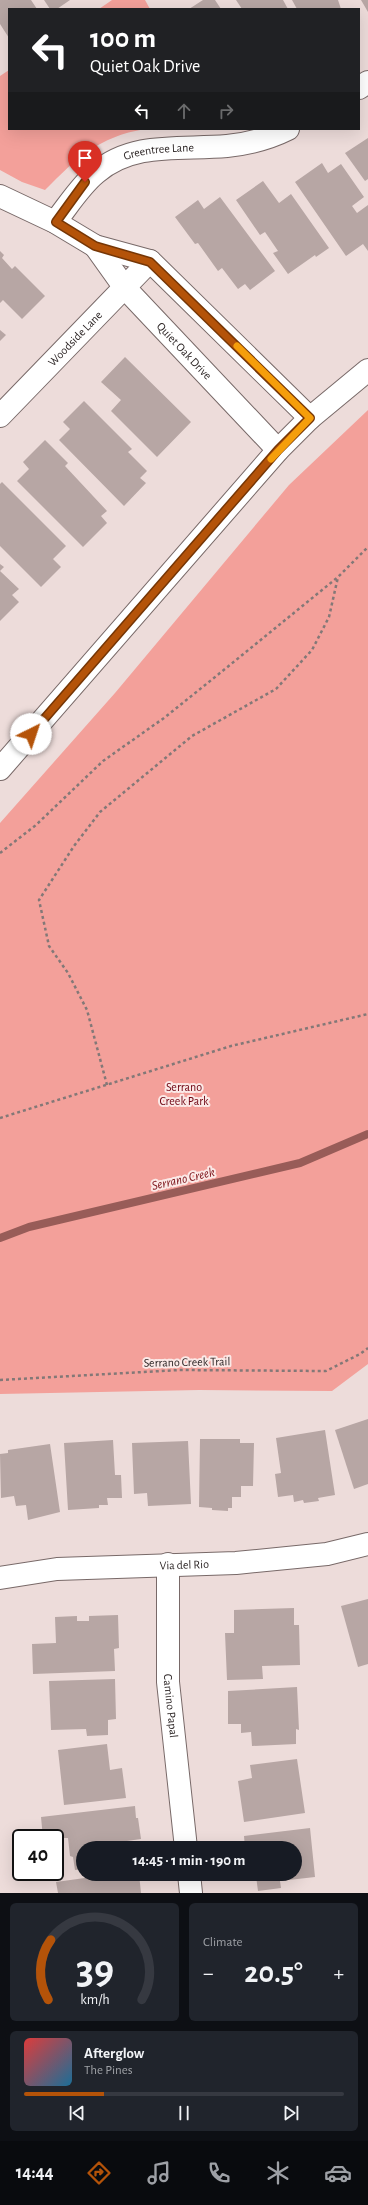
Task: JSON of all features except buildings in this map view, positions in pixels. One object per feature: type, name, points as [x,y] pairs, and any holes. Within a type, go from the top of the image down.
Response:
[{"type":"street","name":"Greentree Lane","points":[[56,222],[85,182],[104,167],[122,156],[154,149],[228,146],[255,141],[285,130]]},
{"type":"street","name":"Quiet Oak Drive","points":[[0,196],[56,222],[95,246],[150,262],[310,418]]},
{"type":"street","name":"Quiet Oak Drive","points":[[95,246],[125,288],[278,450]]},
{"type":"street","name":"Woodside Lane","points":[[0,416],[150,262]]},
{"type":"street","points":[[0,769],[278,450],[310,418],[368,370]]},
{"type":"street","name":"Via del Rio","points":[[0,1578],[57,1570],[236,1562],[327,1554],[368,1544]]},
{"type":"street","name":"Camino Papal","points":[[168,1564],[168,1682],[185,1841]]},
{"type":"street","points":[[190,1881],[191,1893]]},
{"type":"path","points":[[0,853],[36,825],[103,761],[164,718],[338,577],[368,547]]},
{"type":"path","points":[[108,1084],[87,1010],[68,973],[49,946],[39,900],[74,846],[100,812],[192,736],[276,689],[312,650],[329,617],[338,577]]},
{"type":"path","points":[[0,1118],[231,1046],[368,1014]]},
{"type":"path","name":"Serrano Creek Trail","points":[[0,1380],[179,1370],[326,1371],[360,1354],[368,1348]]},
{"type":"green space","points":[[112,0],[145,0],[149,8],[100,8]]},
{"type":"green space","points":[[8,71],[8,130],[141,130],[114,137],[89,150],[45,190],[22,182],[0,170],[0,76]]},
{"type":"green space","name":"Serrano Creek Park","points":[[368,410],[368,1364],[332,1391],[199,1390],[0,1394],[0,823],[115,693],[289,485]]},
{"type":"waterway","name":"Serrano Creek","points":[[0,1238],[29,1227],[300,1163],[368,1134]]},
{"type":"slow traffic","points":[[237,346],[310,418],[271,459]]},
{"type":"route","points":[[31,734],[278,450],[310,418],[150,262],[95,246],[56,222],[85,182]]}]
